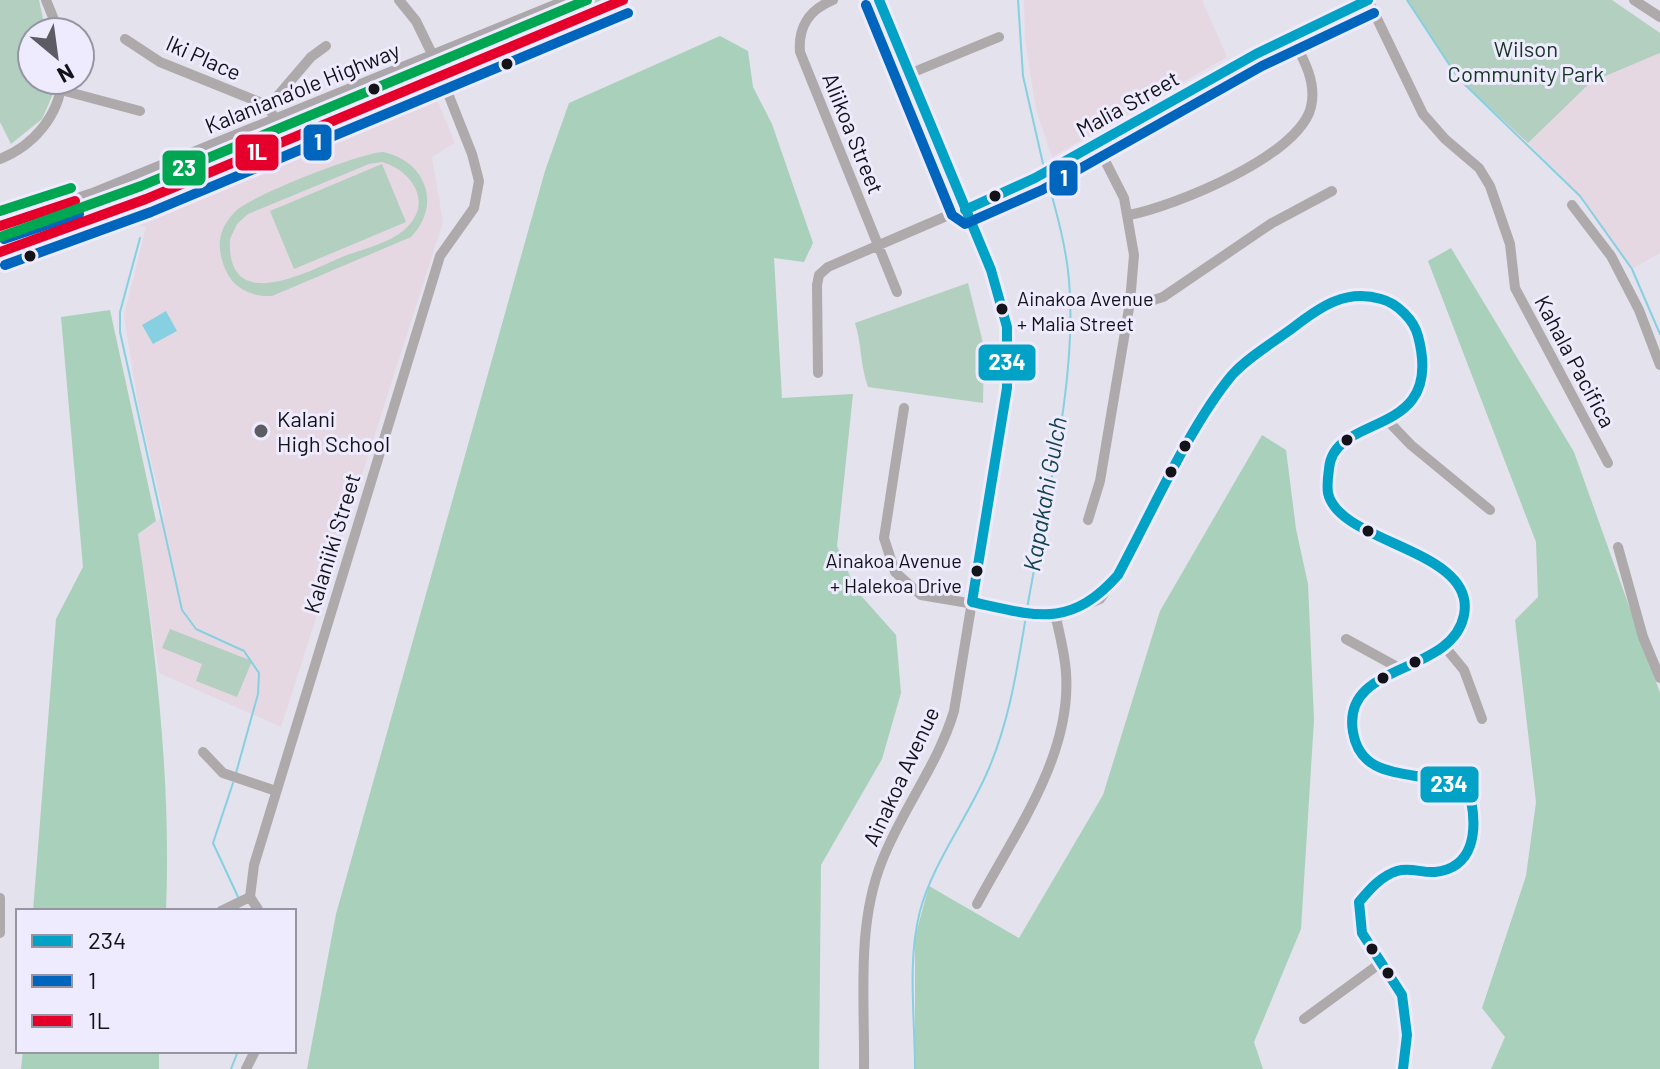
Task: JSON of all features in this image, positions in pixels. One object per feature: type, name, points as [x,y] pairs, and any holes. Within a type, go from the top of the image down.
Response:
[{"type":"highway","name":"Kalaniana’ole Highway","points":[[0,226],[93,195],[572,0]]},
{"type":"highway","name":"Kalaniana’ole Highway","points":[[0,252],[146,199],[623,0]]},
{"type":"street","name":"Aliikoa Street","points":[[833,0],[814,11],[803,24],[800,52],[897,292]]},
{"type":"street","name":"Ainakoa Avenue","points":[[864,1069],[866,934],[872,891],[887,848],[949,728],[1007,388],[1009,348],[998,290],[879,0]]},
{"type":"street","name":"Malia Street","points":[[818,373],[818,278],[828,267],[1035,178],[1291,36],[1368,0]]},
{"type":"street","name":"Kahala Pacifica","points":[[1368,0],[1423,114],[1445,139],[1479,168],[1490,186],[1508,232],[1515,288],[1608,463]]},
{"type":"street","points":[[1634,0],[1660,17]]},
{"type":"street","name":"Kalaniiki Street","points":[[250,897],[254,865],[440,256],[474,208],[479,181],[472,154],[434,58],[416,21],[402,1]]},
{"type":"street","points":[[1129,215],[1188,199],[1292,138],[1307,118],[1313,96],[1309,72],[1291,36]]},
{"type":"street","points":[[909,74],[999,37]]},
{"type":"street","name":"Iki Place","points":[[125,39],[160,62],[269,106]]},
{"type":"street","points":[[275,121],[269,106],[311,57],[326,46]]},
{"type":"street","points":[[0,159],[20,150],[35,135],[50,118],[57,96]]},
{"type":"street","points":[[94,96],[140,111]]},
{"type":"street","points":[[1088,520],[1100,481],[1130,302],[1134,255],[1129,215],[1118,181],[1096,143]]},
{"type":"street","points":[[1130,302],[1147,302],[1163,297],[1272,223],[1332,191]]},
{"type":"street","points":[[1572,205],[1611,256],[1639,310],[1660,365]]},
{"type":"street","points":[[904,408],[884,538],[895,572],[921,595],[1056,618],[1100,599],[1118,575],[1210,406],[1234,373],[1322,305],[1347,296],[1371,296],[1389,301],[1415,324],[1425,362],[1418,394],[1388,421],[1343,441],[1329,464],[1328,495],[1346,519],[1444,569],[1458,586],[1465,612],[1459,629],[1445,647],[1399,668],[1362,690],[1353,710],[1353,734],[1366,760],[1394,775],[1447,783],[1471,800],[1478,828],[1470,853],[1451,867],[1435,872],[1402,869],[1377,880],[1359,902],[1362,933],[1402,995],[1407,1035],[1403,1069]]},
{"type":"street","points":[[1388,421],[1411,445],[1490,510]]},
{"type":"street","points":[[1618,547],[1643,637],[1660,678]]},
{"type":"street","points":[[977,904],[1048,770],[1063,723],[1066,674],[1056,618]]},
{"type":"street","points":[[1346,639],[1399,668]]},
{"type":"street","points":[[1445,647],[1464,670],[1482,719]]},
{"type":"street","points":[[203,752],[223,773],[276,791]]},
{"type":"street","points":[[225,909],[250,897],[258,909]]},
{"type":"street","points":[[0,898],[3,912],[0,933]]},
{"type":"street","points":[[1304,1019],[1382,962]]},
{"type":"shaded area","points":[[1024,0],[1202,0],[1227,57],[1052,157],[1036,109],[1025,40]]},
{"type":"shaded area","points":[[1660,53],[1660,253],[1632,269],[1580,196],[1528,143],[1591,82]]},
{"type":"shaded area","name":"Kalani High School","points":[[433,90],[455,143],[432,157],[443,222],[281,727],[159,673],[138,534],[164,516],[138,403],[124,316],[146,227],[129,222],[110,224]]},
{"type":"green space","points":[[0,0],[39,0],[42,16],[16,16],[16,96],[52,96],[42,119],[11,144],[0,122]]},
{"type":"green space","points":[[585,0],[602,0],[520,35],[526,27]]},
{"type":"green space","name":"Wilson Community Park","points":[[1407,0],[1612,0],[1660,33],[1660,53],[1591,82],[1528,143],[1458,78]]},
{"type":"green space","points":[[720,36],[748,51],[753,87],[772,124],[813,243],[804,262],[774,258],[782,398],[853,394],[837,546],[856,590],[896,635],[901,693],[882,759],[821,865],[819,1069],[307,1069],[336,914],[545,171],[569,103]]},
{"type":"green space","points":[[383,152],[398,157],[419,174],[425,186],[426,211],[411,237],[272,296],[251,293],[234,283],[224,266],[220,245],[224,226],[236,211],[286,184]],"holes":[[[382,162],[409,179],[418,196],[415,216],[402,232],[377,245],[290,278],[254,282],[241,276],[232,262],[230,239],[237,224],[248,214],[369,164]]]},
{"type":"green space","points":[[382,164],[406,222],[294,269],[270,211]]},
{"type":"green space","points":[[1451,248],[1574,452],[1660,693],[1660,1069],[1491,1069],[1505,1037],[1482,1008],[1526,876],[1536,802],[1515,620],[1538,597],[1536,542],[1428,261]]},
{"type":"green space","points":[[968,283],[984,347],[983,403],[868,387],[855,323]]},
{"type":"green space","points":[[110,310],[156,521],[138,534],[161,722],[166,816],[166,909],[33,909],[56,619],[83,567],[61,317]]},
{"type":"green space","points":[[1262,435],[1286,450],[1296,529],[1308,584],[1314,720],[1301,929],[1254,1042],[1263,1069],[915,1069],[915,937],[929,886],[1019,938],[1103,795],[1160,611]]},
{"type":"green space","points":[[170,629],[252,661],[237,697],[196,681],[202,664],[162,648]]},
{"type":"green space","points":[[23,1053],[159,1053],[159,1069],[21,1069]]},
{"type":"water","points":[[166,311],[177,331],[153,344],[142,325]]},
{"type":"waterway","name":"Kapakahi Gulch","points":[[1018,0],[1023,76],[1044,168]]},
{"type":"waterway","points":[[1407,0],[1458,78],[1580,196],[1632,269],[1660,334]]},
{"type":"waterway","points":[[1027,609],[1058,445],[1069,361],[1068,267],[1047,178]]},
{"type":"waterway","points":[[140,238],[120,312],[120,332],[182,610],[196,629],[244,651],[259,673],[258,694],[236,773]]},
{"type":"waterway","name":"Kapakahi Gulch","points":[[915,1069],[913,970],[920,911],[941,859],[994,756],[1011,697],[1026,616]]},
{"type":"waterway","points":[[233,783],[213,843],[239,899]]},
{"type":"waterway","points":[[231,1069],[237,1053]]},
{"type":"transit line","name":"23","points":[[0,237],[141,186],[587,0]]},
{"type":"transit line","name":"1L","points":[[0,252],[146,199],[623,0]]},
{"type":"transit line","name":"234","points":[[879,0],[991,270],[1007,327],[1007,388],[972,602],[1034,614],[1051,614],[1084,604],[1101,592],[1118,575],[1186,445],[1216,396],[1238,368],[1314,312],[1334,301],[1368,296],[1399,308],[1416,330],[1422,369],[1416,393],[1403,409],[1349,439],[1335,451],[1328,484],[1328,493],[1338,510],[1356,524],[1430,561],[1450,575],[1462,593],[1464,615],[1455,635],[1440,649],[1380,680],[1364,692],[1354,709],[1353,732],[1358,748],[1366,759],[1390,771],[1449,784],[1471,800],[1473,812],[1470,846],[1458,863],[1435,872],[1407,870],[1391,873],[1359,902],[1362,933],[1402,995],[1407,1035],[1403,1069]]},
{"type":"transit line","name":"234","points":[[965,210],[1035,178],[1256,54],[1368,0]]},
{"type":"transit line","name":"1","points":[[866,5],[952,215],[965,224],[1042,190],[1262,66],[1374,13]]},
{"type":"transit line","name":"1","points":[[5,265],[151,212],[628,13]]},
{"type":"transit line","name":"23","points":[[0,211],[71,188]]},
{"type":"transit line","name":"1L","points":[[0,226],[75,201]]},
{"type":"transit line","name":"1","points":[[4,239],[79,214]]},
{"type":"place","name":"Ainakoa Avenue + Malia Street","points":[[1002,309]]},
{"type":"place","name":"Kalani High School","points":[[261,431]]},
{"type":"place","name":"Ainakoa Avenue + Halekoa Drive","points":[[977,571]]}]
